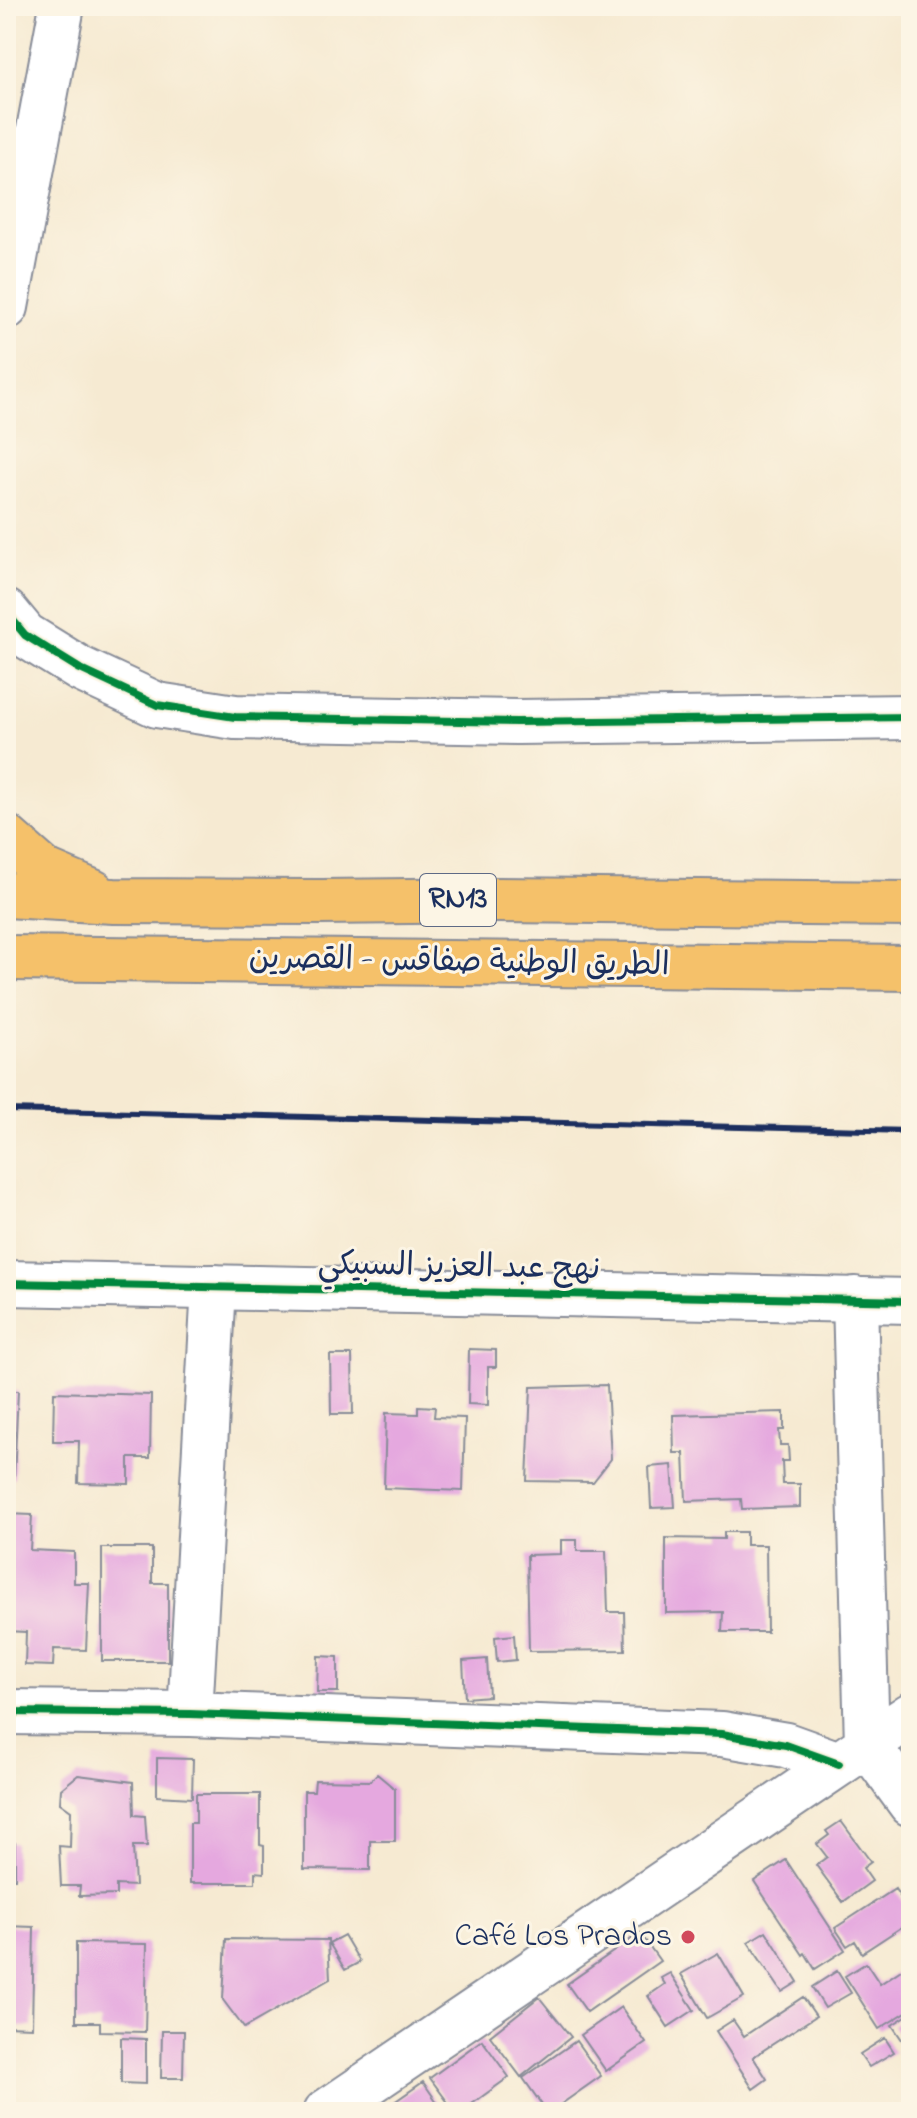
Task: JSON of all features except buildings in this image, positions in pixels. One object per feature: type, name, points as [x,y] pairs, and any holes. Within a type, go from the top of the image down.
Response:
[{"type":"main road","points":[[6,837],[46,872],[114,901]]},
{"type":"main road","name":"الطريق الوطنية صفاقس - القصرين","points":[[6,895],[114,901],[515,900],[911,904]]},
{"type":"main road","name":"الطريق الوطنية صفاقس - القصرين","points":[[6,958],[911,968]]},
{"type":"street","points":[[6,307],[62,6]]},
{"type":"street","points":[[6,612],[25,635],[80,669],[157,705],[235,717],[517,722],[911,717]]},
{"type":"street","name":"نهج عبد العزيز السبيكي","points":[[6,1283],[911,1301]]},
{"type":"street","points":[[190,1714],[214,1287]]},
{"type":"street","points":[[853,1754],[855,1299]]},
{"type":"street","points":[[6,1712],[190,1714],[722,1734],[853,1754],[911,1804]]},
{"type":"street","points":[[326,2112],[911,1715]]},
{"type":"railway","points":[[6,1110],[911,1131]]},
{"type":"cycle path","points":[[6,612],[25,635],[80,669],[157,705],[235,717],[517,722],[911,717]]},
{"type":"cycle path","points":[[6,1283],[911,1301]]},
{"type":"cycle path","points":[[6,1712],[190,1714],[722,1734],[786,1745],[839,1764]]},
{"type":"place","name":"Café Los Prados","points":[[688,1937]]}]
